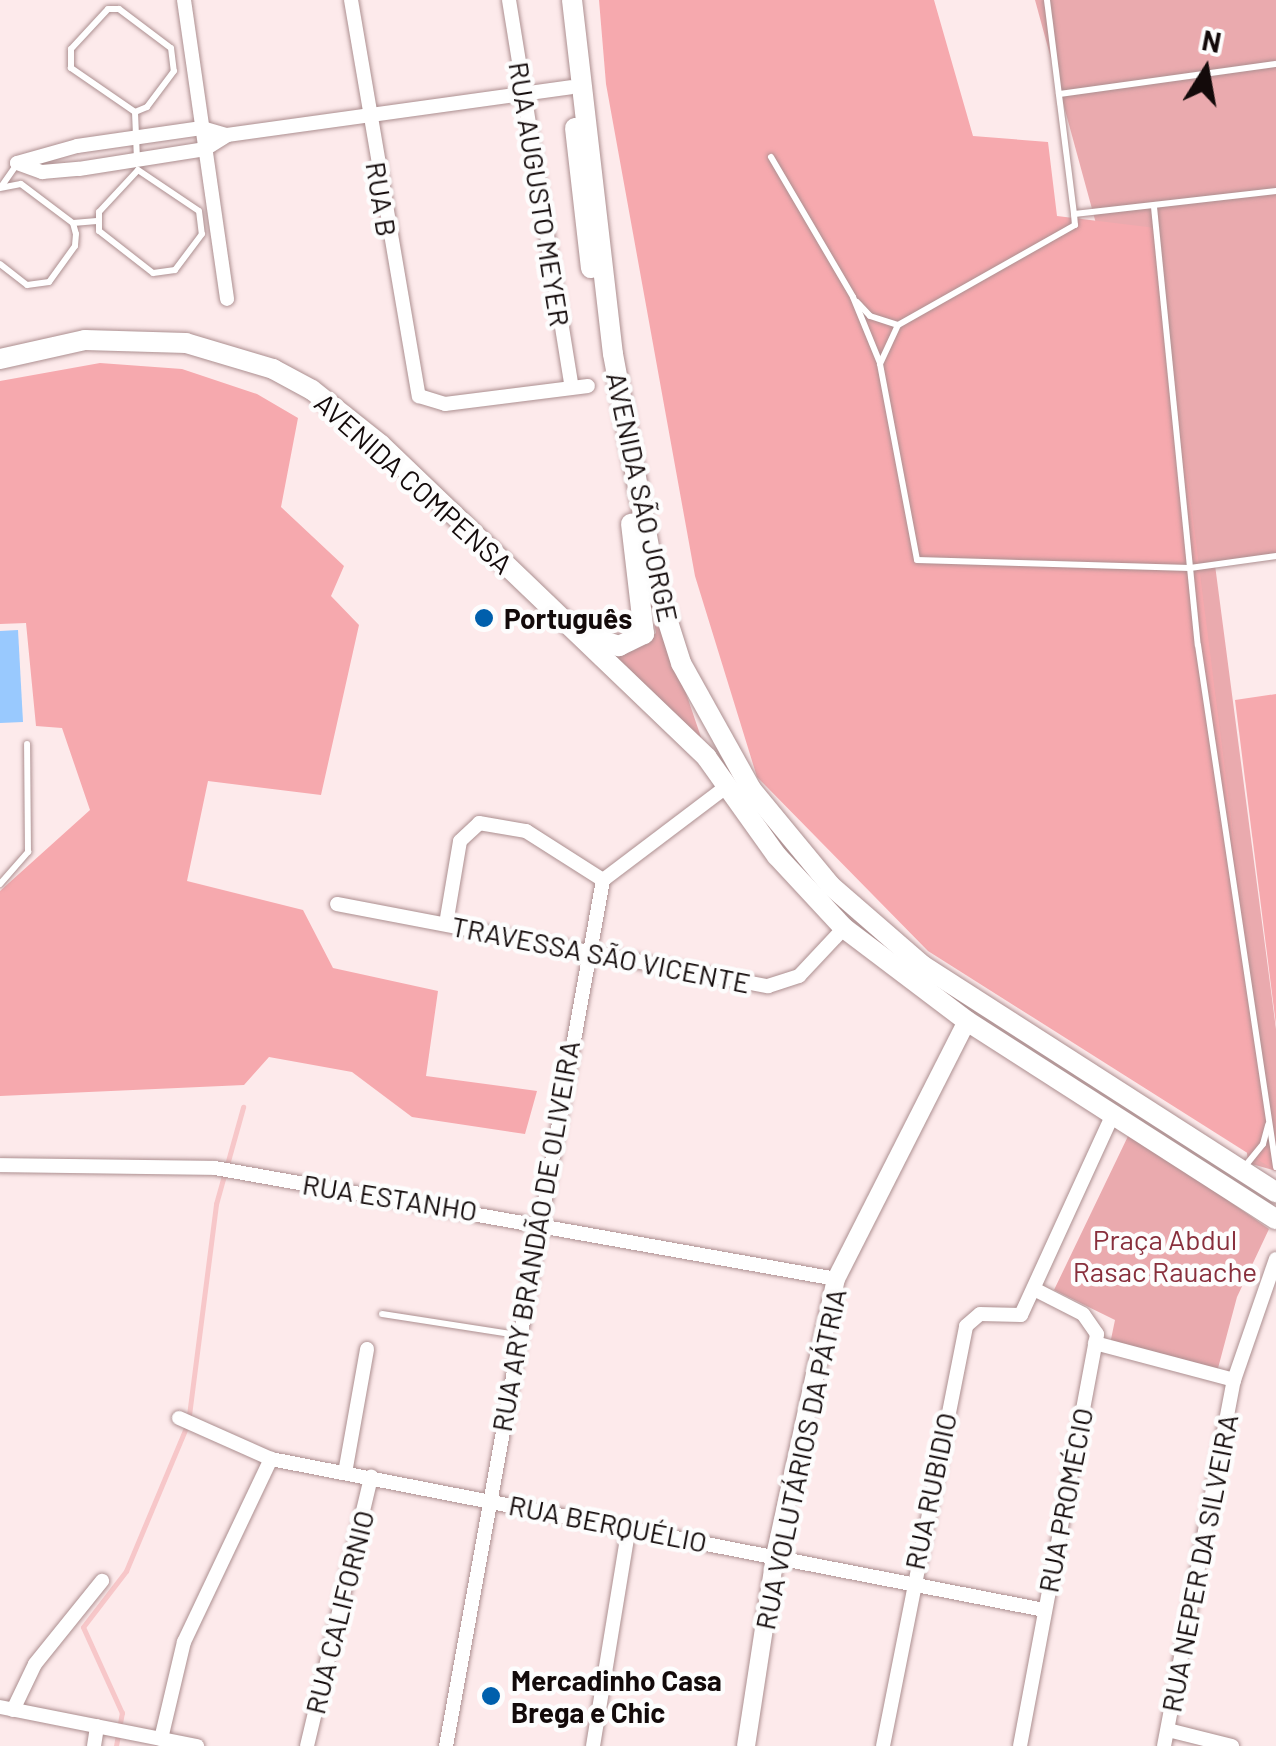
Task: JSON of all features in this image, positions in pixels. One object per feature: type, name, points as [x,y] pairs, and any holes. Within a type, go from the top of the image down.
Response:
[{"type":"main road","points":[[573,10],[571,88],[584,229],[646,619],[644,634],[620,646],[575,630]]},
{"type":"main road","name":"AVENIDA SÃO JORGE","points":[[573,10],[612,354],[656,584],[681,663],[742,774],[804,858],[908,953],[1276,1192]]},
{"type":"main road","name":"AVENIDA COMPENSA","points":[[0,359],[40,346],[135,338],[186,343],[273,369],[380,444],[706,758],[726,787]]},
{"type":"main road","points":[[726,787],[844,928],[967,1020],[1276,1219]]},
{"type":"street","points":[[184,0],[205,150],[208,221],[227,299]]},
{"type":"street","name":"RUA B","points":[[351,0],[419,396],[445,404],[572,388]]},
{"type":"street","name":"RUA AUGUSTO MEYER","points":[[509,0],[572,388]]},
{"type":"street","points":[[18,163],[136,137],[202,128],[227,135],[571,88]]},
{"type":"street","points":[[18,163],[42,172],[138,165],[205,150],[227,135]]},
{"type":"street","points":[[572,388],[588,386]]},
{"type":"street","points":[[446,924],[460,842],[479,823],[526,830],[603,880],[726,787]]},
{"type":"street","name":"RUA ARY BRANDÃO DE OLIVEIRA","points":[[446,1746],[536,1221],[603,880]]},
{"type":"street","name":"TRAVESSA SÃO VICENTE","points":[[338,904],[768,986],[799,976],[844,928]]},
{"type":"street","name":"RUA VOLUTÁRIOS DA PÁTRIA","points":[[746,1746],[775,1556],[836,1280],[967,1020]]},
{"type":"street","points":[[1095,1342],[1091,1319],[1034,1289],[1114,1112]]},
{"type":"street","name":"RUA ESTANHO","points":[[0,1165],[215,1168],[536,1221],[836,1280]]},
{"type":"street","name":"RUA NEPER DA SILVEIRA","points":[[1164,1746],[1234,1380],[1276,1259]]},
{"type":"street","name":"RUA RUBIDIO","points":[[883,1746],[910,1582],[966,1326],[980,1314],[1018,1316],[1034,1289]]},
{"type":"street","name":"RUA NEPER DA SILVEIRA","points":[[1095,1342],[1234,1380]]},
{"type":"street","name":"RUA PROMÉCIO","points":[[1020,1746],[1095,1342]]},
{"type":"street","points":[[345,1474],[366,1349]]},
{"type":"street","name":"RUA BERQUÉLIO","points":[[179,1418],[271,1459],[630,1526],[1044,1610]]},
{"type":"street","points":[[161,1739],[184,1642],[271,1459]]},
{"type":"street","name":"RUA CALIFORNIO","points":[[307,1746],[371,1478]]},
{"type":"street","points":[[593,1746],[630,1526]]},
{"type":"street","points":[[102,1580],[35,1664],[6,1708],[197,1746]]},
{"type":"street","points":[[94,1746],[97,1726]]},
{"type":"street","points":[[1168,1730],[1232,1746]]},
{"type":"lane","points":[[880,364],[898,325],[1075,225],[1047,0]]},
{"type":"lane","points":[[120,9],[171,48],[174,71],[147,106],[134,112],[71,68],[71,49],[97,14],[120,9]]},
{"type":"lane","points":[[174,58],[192,56]]},
{"type":"lane","points":[[1059,94],[1276,64]]},
{"type":"lane","points":[[134,112],[138,165],[208,221],[175,270],[153,272],[99,231],[98,221],[127,175],[138,165]]},
{"type":"lane","points":[[771,157],[853,297],[880,364],[918,560],[1190,568],[1276,556]]},
{"type":"lane","points":[[0,188],[18,163]]},
{"type":"lane","points":[[0,188],[21,184],[73,224],[98,221]]},
{"type":"lane","points":[[1074,214],[1154,208],[1276,191]]},
{"type":"lane","points":[[1154,208],[1190,568],[1276,1167]]},
{"type":"lane","points":[[0,264],[27,285],[49,282],[76,246],[73,224]]},
{"type":"lane","points":[[853,297],[870,316],[898,325]]},
{"type":"lane","points":[[0,884],[28,852],[27,744]]},
{"type":"lane","points":[[1239,1168],[1257,1156],[1268,1118]]},
{"type":"lane","points":[[382,1314],[516,1335]]},
{"type":"green space","points":[[1035,0],[1276,0],[1276,557],[1215,565],[1276,1029],[1276,1171],[1248,1163],[1190,568]]},
{"type":"green space","points":[[645,573],[703,743],[608,650],[633,651],[656,633]]},
{"type":"green space","name":"Praça Abdul Rasac Rauache","points":[[1130,1132],[1269,1229],[1237,1297],[1217,1372],[1109,1349],[1115,1320],[1054,1290]]},
{"type":"shaded area","points":[[599,0],[934,0],[973,136],[1048,142],[1057,216],[1156,228],[1276,1171],[928,951],[757,777],[695,576],[606,84]]},
{"type":"shaded area","points":[[100,363],[182,369],[257,394],[298,418],[281,507],[344,566],[331,596],[359,625],[321,795],[208,781],[187,881],[303,910],[333,968],[438,991],[426,1076],[537,1091],[525,1134],[412,1117],[352,1072],[269,1057],[244,1085],[0,1096],[0,891],[90,810],[62,728],[36,726],[26,623],[0,624],[0,381]]},
{"type":"shaded area","points":[[1276,694],[1276,1025],[1235,700]]},
{"type":"building","points":[[18,630],[23,722],[0,723],[0,631]]},
{"type":"waterway","points":[[116,1746],[122,1713],[83,1627],[126,1571],[188,1423],[216,1204],[243,1107]]},
{"type":"place","name":"Português","points":[[484,618]]},
{"type":"place","name":"Mercadinho Casa Brega e Chic","points":[[491,1696]]}]
